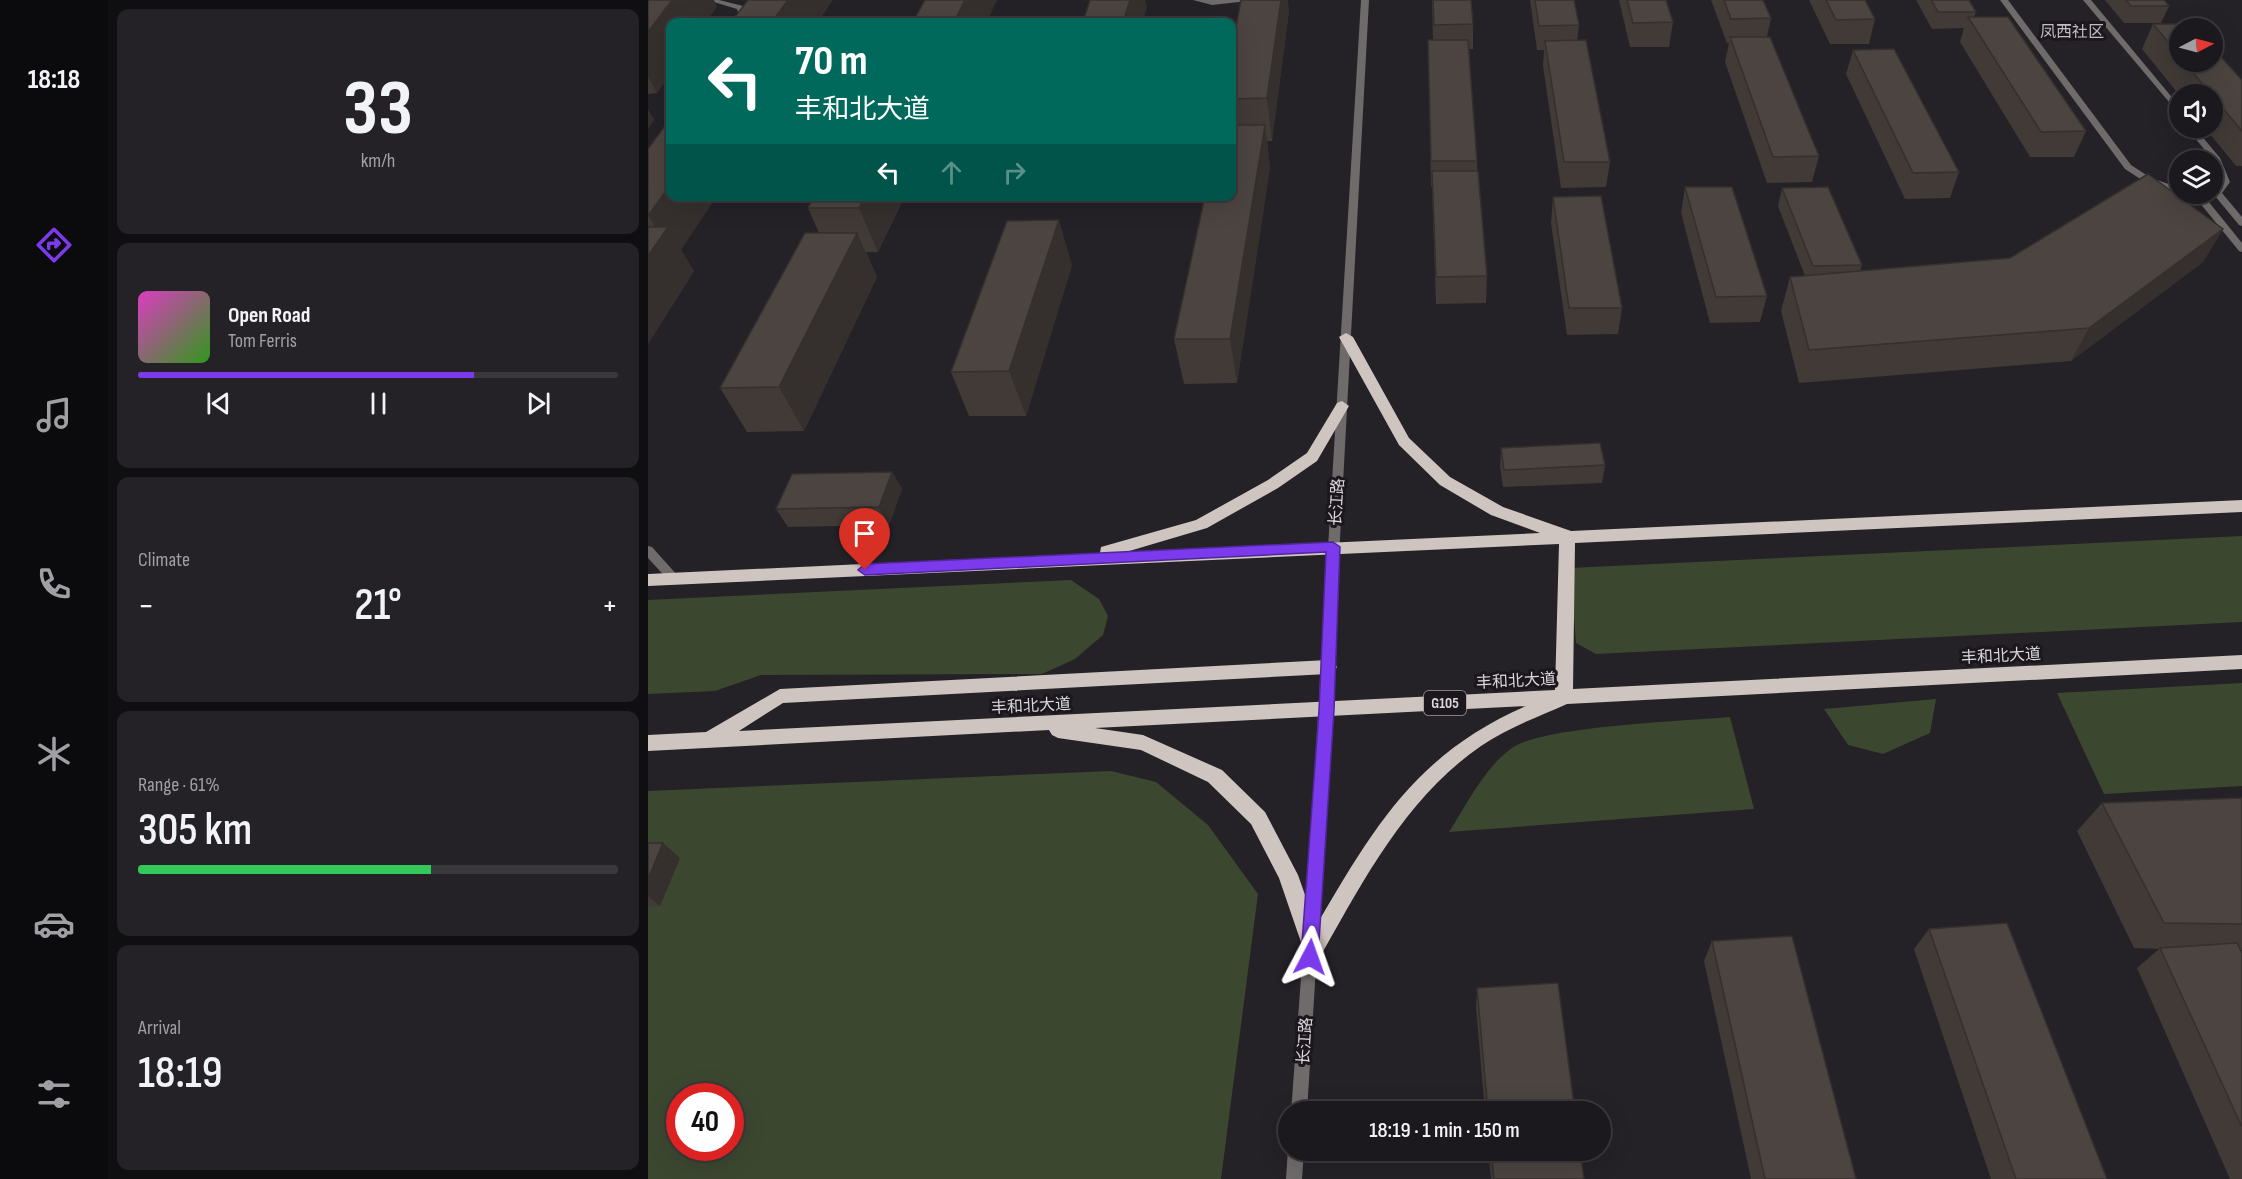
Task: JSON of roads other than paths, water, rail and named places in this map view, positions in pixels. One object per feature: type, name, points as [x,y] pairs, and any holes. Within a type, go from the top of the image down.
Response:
[{"type":"highway","points":[[1346,337],[1404,441],[1445,481],[1497,511],[1567,536]]},
{"type":"highway","points":[[1079,559],[1201,524],[1273,484],[1312,456],[1342,406]]},
{"type":"highway","points":[[648,580],[1567,536],[2242,507]]},
{"type":"highway","points":[[1310,950],[1361,867],[1413,794],[1474,741],[1564,697],[1567,536]]},
{"type":"highway","name":"丰和北大道","points":[[648,743],[2242,662]]},
{"type":"highway","points":[[709,740],[780,696],[1328,667]]},
{"type":"highway","points":[[1021,725],[1143,743],[1215,776],[1258,818],[1288,874],[1310,950]]},
{"type":"street","points":[[711,0],[740,8],[743,18]]},
{"type":"street","points":[[1197,0],[1212,3],[1239,0]]},
{"type":"street","name":"长江路","points":[[1300,1101],[1327,710],[1333,547],[1365,0]]},
{"type":"street","points":[[2004,0],[2128,167],[2148,180],[2169,187]]},
{"type":"street","points":[[2087,0],[2169,100]]},
{"type":"street","points":[[2199,138],[2208,150]]},
{"type":"street","points":[[2223,169],[2226,182],[2223,186]]},
{"type":"street","points":[[2223,200],[2242,223]]},
{"type":"street","points":[[2204,204],[2242,249]]},
{"type":"street","points":[[648,549],[674,579]]},
{"type":"street","points":[[1294,1179],[1295,1161]]},
{"type":"district","name":"凤西社区","points":[[2072,31]]}]
